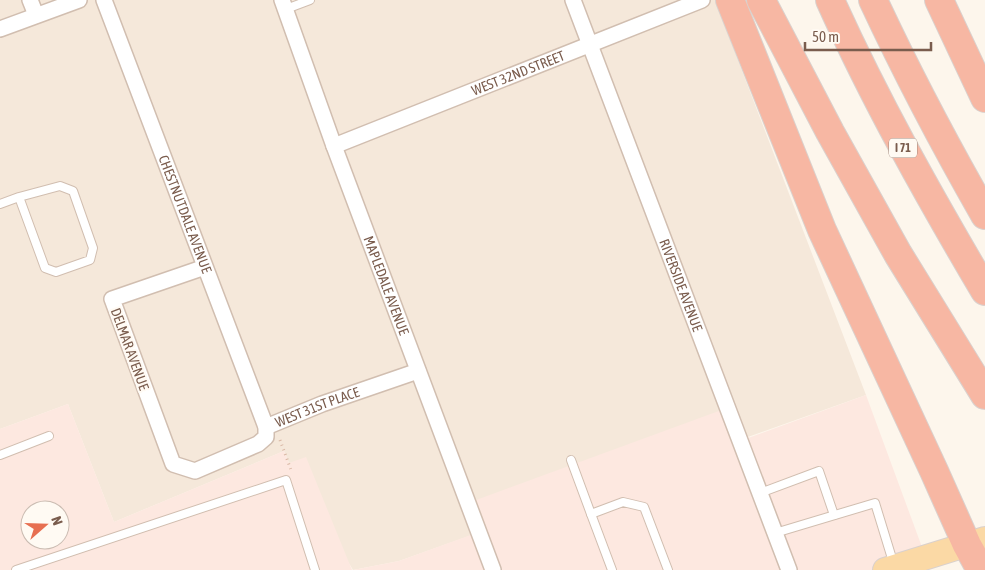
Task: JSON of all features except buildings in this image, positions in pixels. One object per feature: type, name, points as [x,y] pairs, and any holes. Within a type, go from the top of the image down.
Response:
[{"type":"highway","points":[[730,0],[822,230],[930,462],[976,542],[981,570]]},
{"type":"highway","points":[[761,0],[830,132],[898,254],[985,395]]},
{"type":"highway","name":"I 71","points":[[830,0],[847,39],[892,126],[935,206],[985,291]]},
{"type":"highway","points":[[873,0],[915,87],[985,214]]},
{"type":"highway","points":[[939,0],[985,98]]},
{"type":"main road","points":[[890,569],[976,542]]},
{"type":"street","points":[[30,0],[36,15]]},
{"type":"street","points":[[0,29],[79,0]]},
{"type":"street","name":"CHESTNUTDALE AVENUE","points":[[104,0],[266,427]]},
{"type":"street","name":"RIVERSIDE AVENUE","points":[[572,0],[789,570]]},
{"type":"street","name":"WEST 32ND STREET","points":[[334,146],[702,0]]},
{"type":"street","name":"MAPLEDALE AVENUE","points":[[284,5],[334,146],[493,570]]},
{"type":"street","name":"DELMAR AVENUE","points":[[173,464],[112,299],[205,267]]},
{"type":"street","name":"WEST 31ST PLACE","points":[[173,464],[195,471],[258,444],[266,437],[266,427],[322,404],[418,371]]},
{"type":"lane","points":[[284,5],[310,0]]},
{"type":"lane","points":[[0,204],[19,197],[60,186],[73,191],[93,248],[90,260],[56,272],[45,268],[19,197]]},
{"type":"lane","points":[[0,455],[49,436]]},
{"type":"lane","points":[[571,460],[612,570]]},
{"type":"lane","points":[[760,493],[819,471],[834,515]]},
{"type":"lane","points":[[16,570],[286,480],[315,570]]},
{"type":"lane","points":[[591,514],[623,502],[644,507],[668,570]]},
{"type":"lane","points":[[775,533],[875,503],[890,569]]},
{"type":"shaded area","points":[[0,0],[715,0],[866,395],[399,561],[353,570],[289,463],[284,451],[114,522],[68,404],[0,429]]},
{"type":"shaded area","points":[[866,395],[926,558],[885,570],[353,570],[399,561],[479,532],[468,503],[727,408],[740,441]]},
{"type":"shaded area","points":[[68,404],[114,522],[284,451],[289,463],[306,457],[352,570],[0,570],[0,429]]}]
